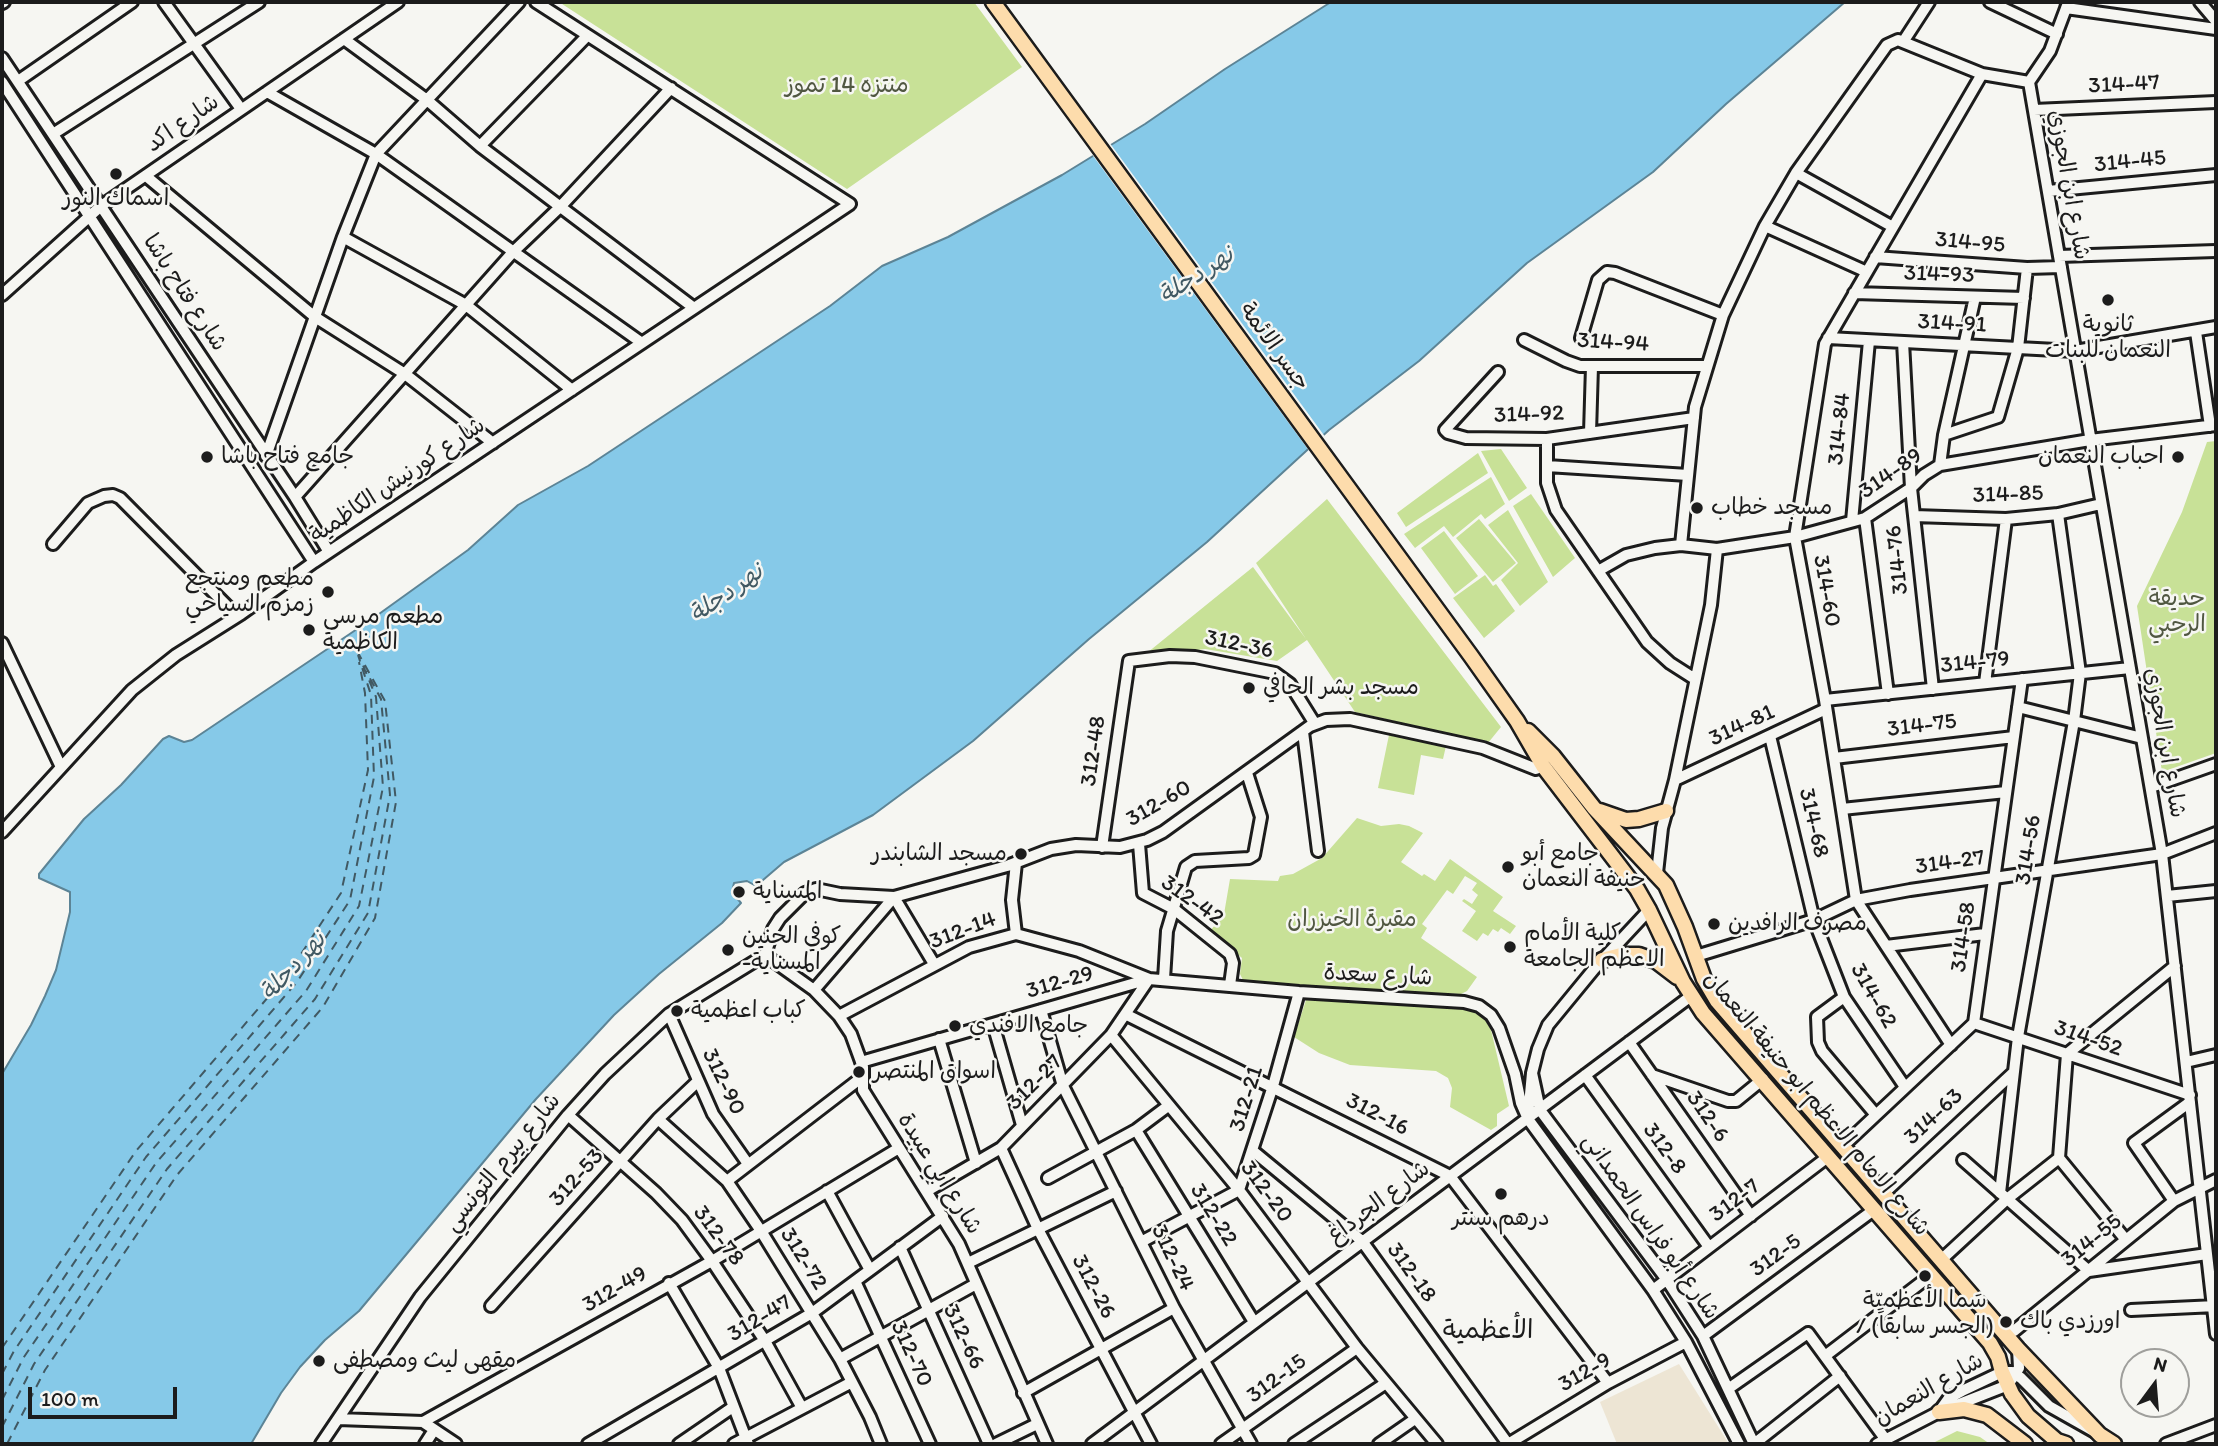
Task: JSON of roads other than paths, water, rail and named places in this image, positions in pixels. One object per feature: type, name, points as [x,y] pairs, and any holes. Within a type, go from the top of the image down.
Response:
[{"type":"main road","name":"جسر الائمة","points":[[993,2],[1341,475],[1516,720]]},
{"type":"main road","name":"شارع الامام الاعظم ابو حنيفة النعمان","points":[[1516,720],[1543,766],[1637,889],[1683,982],[1703,1013],[1990,1343],[2028,1416],[2057,1441],[2066,1444]]},
{"type":"main road","name":"شارع الامام الاعظم ابو حنيفة النعمان","points":[[1516,720],[1553,756],[1594,808],[1657,873],[1673,898],[1704,979],[1717,1001],[2018,1349],[2100,1435],[2114,1444]]},
{"type":"main road","points":[[1594,808],[1626,820],[1666,811]]},
{"type":"main road","points":[[1637,889],[1657,873]]},
{"type":"main road","points":[[1649,910],[1673,898]]},
{"type":"main road","points":[[1602,960],[1620,954],[1639,955],[1656,961],[1683,982]]},
{"type":"main road","points":[[1939,1412],[1964,1409],[1987,1415],[2025,1444]]},
{"type":"street","points":[[18,81],[132,2]]},
{"type":"street","points":[[164,2],[241,109]]},
{"type":"street","points":[[53,134],[259,2]]},
{"type":"street","name":"شارع اكد","points":[[2,295],[101,206],[398,2]]},
{"type":"street","points":[[266,456],[343,237],[376,154],[519,2]]},
{"type":"street","points":[[295,497],[513,252],[560,207],[671,88],[536,2]]},
{"type":"street","points":[[1903,43],[1929,2]]},
{"type":"street","points":[[1990,2],[2057,34]]},
{"type":"street","points":[[2200,2],[2216,21]]},
{"type":"street","points":[[1681,545],[1693,418],[1723,315],[1765,226],[1796,173],[1892,41],[1982,74],[2029,82],[2050,51],[2067,5],[2216,29]]},
{"type":"street","points":[[480,146],[587,36]]},
{"type":"street","points":[[344,39],[427,100],[480,146],[694,308]]},
{"type":"street","name":"شارع فتاح باشا","points":[[2,58],[329,552]]},
{"type":"street","name":"314-60","points":[[1951,1045],[1856,900],[1826,705],[1795,537],[1825,344],[1982,74]]},
{"type":"street","name":"شارع فتاح باشا","points":[[2,82],[314,562]]},
{"type":"street","name":"شارع ابن الجوزي","points":[[2029,82],[2162,854],[2216,1334]]},
{"type":"street","name":"شارع كورنيش الكاظمية","points":[[2,832],[132,690],[176,655],[850,204],[671,88]]},
{"type":"street","points":[[267,92],[376,154],[642,343]]},
{"type":"street","name":"314-47","points":[[2034,110],[2216,102]]},
{"type":"street","points":[[1796,173],[1893,227]]},
{"type":"street","name":"314-45","points":[[2048,191],[2216,175]]},
{"type":"street","points":[[146,176],[315,317],[405,374],[493,443]]},
{"type":"street","points":[[1765,226],[1867,272]]},
{"type":"street","points":[[343,237],[466,305],[572,390]]},
{"type":"street","name":"314-95","points":[[1875,257],[2027,268],[2060,262],[2216,251]]},
{"type":"street","points":[[1944,435],[1998,417],[2018,348],[2027,268]]},
{"type":"street","points":[[1581,338],[1598,280],[1607,272],[1723,315]]},
{"type":"street","name":"314-93","points":[[1854,293],[2024,299]]},
{"type":"street","points":[[1940,465],[1944,435],[1975,297]]},
{"type":"street","name":"314-91","points":[[1828,338],[2075,351],[2216,327]]},
{"type":"street","points":[[2196,332],[2213,425]]},
{"type":"street","name":"314-94","points":[[1524,340],[1573,365],[1706,366]]},
{"type":"street","name":"314-84","points":[[1852,521],[1869,341]]},
{"type":"street","name":"314-76","points":[[1903,342],[1911,488],[1933,689]]},
{"type":"street","points":[[1590,433],[1591,366]]},
{"type":"street","name":"314-92","points":[[1498,372],[1445,430],[1451,435],[1466,438],[1547,439],[1693,418]]},
{"type":"street","name":"314-89","points":[[1598,571],[1626,555],[1655,548],[1681,545],[1717,549],[1795,537],[1864,518],[1911,488],[1924,475],[1940,465],[2090,440],[2213,425]]},
{"type":"street","points":[[1547,439],[1547,483],[1556,510],[1647,642],[1670,663],[1695,680]]},
{"type":"street","points":[[1547,466],[1688,475]]},
{"type":"street","points":[[53,544],[88,503],[113,495],[120,498],[237,616]]},
{"type":"street","name":"314-85","points":[[1914,516],[2006,519],[2058,514],[2101,504]]},
{"type":"street","name":"314-56","points":[[2003,1196],[2018,1037],[2074,721],[2080,673],[2058,514]]},
{"type":"street","points":[[1864,518],[1888,694]]},
{"type":"street","points":[[1984,683],[2006,519]]},
{"type":"street","points":[[1657,873],[1658,847],[1712,605],[1717,549]]},
{"type":"street","points":[[2,643],[61,767]]},
{"type":"street","name":"312-36","points":[[1129,661],[1170,656],[1209,658],[1275,673],[1290,684],[1315,724]]},
{"type":"street","name":"312-48","points":[[1102,847],[1129,661]]},
{"type":"street","name":"314-79","points":[[1826,705],[1888,694],[2130,668]]},
{"type":"street","name":"314-58","points":[[1973,1023],[2022,679]]},
{"type":"street","name":"314-81","points":[[1675,780],[1770,736],[1826,705]]},
{"type":"street","points":[[2018,708],[2142,738]]},
{"type":"street","name":"312-60","points":[[765,955],[776,923],[809,891],[816,889],[850,895],[894,897],[1063,847],[1120,847],[1139,844],[1163,832],[1315,724],[1334,718],[1350,719],[1483,748],[1536,769],[1543,766]]},
{"type":"street","points":[[1303,732],[1318,851]]},
{"type":"street","name":"314-68","points":[[1770,736],[1814,920]]},
{"type":"street","name":"314-75","points":[[1834,758],[2014,737]]},
{"type":"street","points":[[2151,787],[2216,764]]},
{"type":"street","points":[[1164,979],[1167,931],[1188,864],[1195,861],[1250,858],[1254,855],[1261,817],[1247,773]]},
{"type":"street","points":[[1842,809],[2006,792]]},
{"type":"street","name":"314-27","points":[[1696,956],[1814,920],[1856,900],[2162,854],[2216,833]]},
{"type":"street","name":"312-42","points":[[1139,844],[1143,893],[1174,909],[1230,954],[1233,960],[1230,985]]},
{"type":"street","points":[[1016,863],[1012,900],[1016,934]]},
{"type":"street","points":[[2167,896],[2216,891]]},
{"type":"street","points":[[814,990],[894,897],[934,964]]},
{"type":"street","name":"شارع أبو فراس الحمداني","points":[[1649,910],[1602,960],[1548,1025],[1532,1073],[1528,1119],[1653,1290],[1686,1342],[1739,1444]]},
{"type":"street","name":"314-62","points":[[1814,920],[1844,997],[1905,1087]]},
{"type":"street","name":"312-14","points":[[839,1016],[969,947],[1016,934],[1079,951],[1149,979]]},
{"type":"street","points":[[1886,946],[1985,934]]},
{"type":"street","name":"شارع ابي عبيدة","points":[[765,955],[814,990],[839,1016],[851,1034],[861,1062],[865,1095],[943,1216],[968,1263],[1046,1444]]},
{"type":"street","name":"شارع بيرم التونسي","points":[[321,1444],[420,1297],[568,1115],[605,1074],[669,1014],[765,955]]},
{"type":"street","points":[[2126,1240],[2059,1158],[2067,1054],[2175,966]]},
{"type":"street","name":"شارع سعدة","points":[[1149,979],[1464,1002],[1479,1006],[1491,1015],[1499,1028],[1516,1074],[1521,1104],[1528,1119]]},
{"type":"street","name":"312-29","points":[[861,1062],[1149,979]]},
{"type":"street","name":"312-27","points":[[927,1191],[1001,1148],[1111,1035],[1149,979]]},
{"type":"street","name":"312-21","points":[[1239,1190],[1300,992]]},
{"type":"street","name":"شارع الجرداغ","points":[[1092,1444],[1691,996]]},
{"type":"street","points":[[1844,997],[1817,1017],[1818,1042],[1822,1051],[1876,1115]]},
{"type":"street","name":"312-24","points":[[1041,1010],[1063,1086],[1174,1308],[1251,1444]]},
{"type":"street","name":"312-90","points":[[669,1014],[713,1114],[748,1164]]},
{"type":"street","name":"312-16","points":[[1127,1015],[1450,1176],[1608,1383]]},
{"type":"street","points":[[1843,1146],[1973,1023]]},
{"type":"street","name":"314-52","points":[[1973,1023],[2190,1098]]},
{"type":"street","points":[[993,1024],[1022,1125]]},
{"type":"street","name":"312-20","points":[[1111,1035],[1239,1190],[1357,1348],[1437,1444]]},
{"type":"street","points":[[939,1040],[976,1163]]},
{"type":"street","name":"312-6","points":[[1629,1042],[1751,1216]]},
{"type":"street","points":[[2186,1062],[2216,1055]]},
{"type":"street","name":"314-63","points":[[1884,1194],[2014,1072]]},
{"type":"street","name":"شارع أبو فراس الحمداني","points":[[1532,1073],[1540,1110],[1667,1280],[1703,1336],[1754,1444]]},
{"type":"street","name":"312-8","points":[[1585,1075],[1709,1247]]},
{"type":"street","points":[[1652,1075],[1728,1101],[1736,1101],[1763,1079]]},
{"type":"street","points":[[727,1181],[861,1078]]},
{"type":"street","name":"312-53","points":[[491,1306],[658,1119],[697,1082]]},
{"type":"street","points":[[2174,1201],[2134,1143],[2190,1098]]},
{"type":"street","points":[[1048,1178],[1136,1129],[1168,1107]]},
{"type":"street","name":"312-78","points":[[568,1115],[656,1193],[682,1220],[765,1340],[802,1408]]},
{"type":"street","name":"312-72","points":[[658,1119],[727,1181],[840,1359],[881,1444]]},
{"type":"street","name":"312-22","points":[[1136,1129],[1254,1322]]},
{"type":"street","name":"312-49","points":[[423,1422],[712,1261],[899,1148]]},
{"type":"street","name":"312-26","points":[[1001,1148],[1038,1229],[1151,1444]]},
{"type":"street","name":"312-18","points":[[1253,1151],[1362,1241],[1508,1444]]},
{"type":"street","name":"312-7","points":[[1653,1290],[1829,1156]]},
{"type":"street","points":[[1941,1260],[2003,1196],[2059,1158]]},
{"type":"street","points":[[1963,1160],[2089,1271],[2207,1254]]},
{"type":"street","name":"314-55","points":[[2014,1331],[2174,1201],[2216,1180]]},
{"type":"street","points":[[1141,1242],[1239,1190]]},
{"type":"street","points":[[827,1191],[870,1269]]},
{"type":"street","points":[[968,1263],[1116,1191]]},
{"type":"street","name":"312-5","points":[[1703,1336],[1875,1209]]},
{"type":"street","name":"312-47","points":[[588,1444],[811,1313],[943,1216]]},
{"type":"street","name":"312-66","points":[[900,1247],[989,1444]]},
{"type":"street","points":[[1825,1356],[1931,1275]]},
{"type":"street","name":"312-70","points":[[855,1281],[929,1444]]},
{"type":"street","points":[[669,1283],[719,1368],[747,1441]]},
{"type":"street","points":[[840,1359],[976,1284]]},
{"type":"street","points":[[2131,1310],[2215,1307]]},
{"type":"street","points":[[1023,1393],[1174,1308]]},
{"type":"street","points":[[1728,1389],[1808,1333],[1840,1376],[1882,1442]]},
{"type":"street","name":"312-9","points":[[1508,1444],[1608,1383],[1686,1342]]},
{"type":"street","name":"312-15","points":[[1221,1444],[1357,1348]]},
{"type":"street","points":[[2018,1349],[2020,1362],[2009,1377],[2080,1426],[2100,1435]]},
{"type":"street","points":[[1754,1444],[1840,1376]]},
{"type":"street","name":"شارع النعمان","points":[[1882,1442],[1939,1412],[1945,1402],[1955,1394],[2009,1377]]},
{"type":"street","points":[[734,1444],[747,1441],[852,1382]]},
{"type":"street","points":[[1294,1444],[1386,1383]]},
{"type":"street","points":[[678,1444],[733,1407]]},
{"type":"street","points":[[338,1419],[423,1422],[456,1444]]},
{"type":"street","points":[[1378,1444],[1415,1419]]},
{"type":"street","points":[[996,1444],[1037,1424]]},
{"type":"street","points":[[2166,1444],[2216,1424]]},
{"type":"street","points":[[425,1444],[434,1430]]},
{"type":"water","name":"نهر دجلة","points":[[1331,2],[1845,2],[1726,104],[1653,172],[1527,263],[1419,361],[1329,430],[1207,542],[1089,639],[973,741],[873,815],[784,862],[756,886],[747,881],[734,883],[732,892],[741,903],[722,923],[614,1015],[536,1099],[359,1311],[325,1340],[300,1367],[251,1444],[2,1444],[2,1074],[31,1025],[56,970],[70,912],[70,892],[39,878],[39,874],[84,819],[121,785],[163,739],[169,736],[184,742],[192,740],[372,619],[468,550],[518,505],[588,466],[830,306],[882,266],[948,237],[1062,175]]},
{"type":"place","name":"اسماك النور","points":[[116,174]]},
{"type":"place","name":"ثانوية النعمان للبنات","points":[[2108,300]]},
{"type":"place","name":"جامع فتاح باشا","points":[[207,457]]},
{"type":"place","name":"احباب النعمان","points":[[2178,457]]},
{"type":"place","name":"مسجد خطاب","points":[[1697,508]]},
{"type":"place","name":"مطعم ومنتجع زمزم السياحي","points":[[328,592]]},
{"type":"place","name":"مطعم مرسى الكاظمية","points":[[309,630]]},
{"type":"place","name":"مسجد بشر الحافي","points":[[1249,688]]},
{"type":"place","name":"مسجد الشابندر","points":[[1021,854]]},
{"type":"place","name":"جامع أبو حنيفة النعمان","points":[[1508,867]]},
{"type":"place","name":"المسناية","points":[[739,892]]},
{"type":"place","name":"مصرف الرافدين","points":[[1714,924]]},
{"type":"place","name":"كلية الأمام الاعظم الجامعة","points":[[1510,947]]},
{"type":"place","name":"كوفي الحنين -المسناية","points":[[728,950]]},
{"type":"place","name":"كباب اعظمية","points":[[677,1011]]},
{"type":"place","name":"جامع الافندي","points":[[955,1026]]},
{"type":"place","name":"اسواق المنتصر","points":[[859,1072]]},
{"type":"place","name":"درهم سنتر","points":[[1501,1194]]},
{"type":"place","name":"سَما الأعظميّة / (الجسر سابقاً)","points":[[1925,1276]]},
{"type":"place","name":"اورزدي باك","points":[[2006,1322]]},
{"type":"place","name":"مقهى ليث ومصطفى","points":[[319,1361]]},
{"type":"district","name":"الأعظمية","points":[[1488,1331]]},
{"type":"park label","name":"منتزه 14 تموز","points":[[847,86]]},
{"type":"park label","name":"حديقة الرحبي","points":[[2177,612]]},
{"type":"park label","name":"مقبرة الخيزران","points":[[1352,920]]}]
